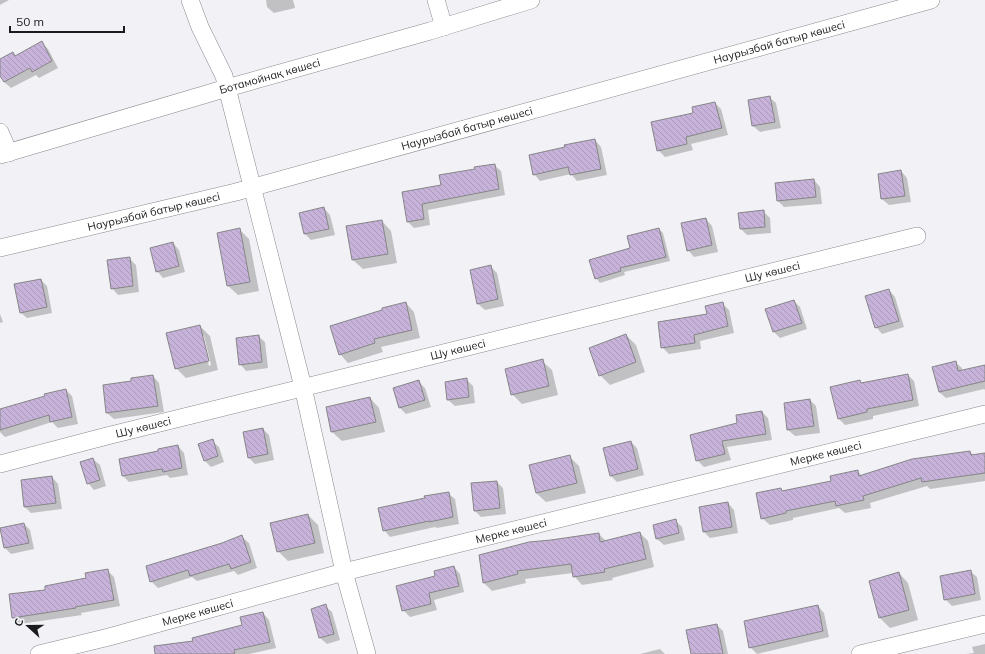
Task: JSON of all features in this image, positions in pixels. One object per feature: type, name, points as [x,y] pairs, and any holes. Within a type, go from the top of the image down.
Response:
[{"type":"street","points":[[190,0],[200,27],[224,76],[303,387],[344,572],[367,654]]},
{"type":"street","points":[[436,0],[444,27]]},
{"type":"street","name":"Ботамойнақ көшесі","points":[[0,132],[4,154],[227,88],[444,27],[532,0]]},
{"type":"street","points":[[883,13],[899,0]]},
{"type":"street","name":"Наурызбай батыр көшесі","points":[[0,248],[252,187],[931,0]]},
{"type":"street","name":"Шу көшесі","points":[[0,464],[303,387],[917,236]]},
{"type":"street","name":"Мерке көшесі","points":[[40,654],[109,637],[344,572],[985,414]]},
{"type":"street","points":[[860,654],[985,624]]},
{"type":"building","points":[[42,41],[52,61],[32,72],[30,68],[4,82],[0,76],[0,59],[13,52],[15,56]]},
{"type":"building","points":[[770,96],[775,122],[752,126],[748,100]]},
{"type":"building","points":[[715,102],[722,128],[686,137],[687,144],[657,151],[651,122],[693,113],[692,107]]},
{"type":"building","points":[[595,139],[601,169],[570,175],[568,167],[533,175],[529,155],[565,147],[564,145]]},
{"type":"building","points":[[495,164],[499,189],[422,204],[424,219],[407,222],[402,192],[441,185],[439,175]]},
{"type":"building","points":[[901,170],[905,196],[881,199],[878,174]]},
{"type":"building","points":[[814,179],[816,197],[777,201],[775,183]]},
{"type":"building","points":[[324,207],[329,229],[304,234],[299,213]]},
{"type":"building","points":[[764,210],[765,227],[740,229],[738,213]]},
{"type":"building","points":[[706,218],[712,245],[687,251],[681,223]]},
{"type":"building","points":[[382,220],[388,254],[352,260],[346,226]]},
{"type":"building","points":[[240,228],[250,282],[227,286],[217,233]]},
{"type":"building","points":[[659,228],[666,257],[620,268],[621,271],[595,279],[589,260],[630,248],[627,236]]},
{"type":"building","points":[[173,242],[179,266],[156,272],[150,248]]},
{"type":"building","points":[[130,257],[133,286],[111,289],[107,260]]},
{"type":"building","points":[[491,265],[498,299],[477,304],[470,270]]},
{"type":"building","points":[[41,279],[47,307],[20,313],[14,284]]},
{"type":"building","points":[[889,289],[899,321],[875,328],[865,296]]},
{"type":"building","points":[[794,300],[802,323],[773,332],[765,309]]},
{"type":"building","points":[[406,302],[412,330],[374,339],[375,343],[339,355],[330,326],[382,310],[382,308]]},
{"type":"building","points":[[723,302],[728,326],[694,335],[695,343],[661,348],[658,322],[707,314],[705,306]]},
{"type":"building","points":[[200,325],[209,361],[175,369],[166,333]]},
{"type":"building","points":[[626,334],[636,362],[599,376],[589,348]]},
{"type":"building","points":[[259,335],[262,362],[239,365],[236,338]]},
{"type":"building","points":[[543,359],[549,386],[511,395],[505,369]]},
{"type":"building","points":[[956,361],[958,371],[985,365],[985,381],[939,392],[932,367]]},
{"type":"building","points":[[908,374],[913,400],[867,409],[867,412],[838,419],[830,387],[860,380],[861,383]]},
{"type":"building","points":[[153,375],[158,406],[106,413],[103,385],[131,381],[131,378]]},
{"type":"building","points":[[467,378],[469,397],[447,400],[445,382]]},
{"type":"building","points":[[419,380],[425,400],[399,408],[393,388]]},
{"type":"building","points":[[66,389],[72,417],[50,422],[49,415],[0,430],[0,409],[45,396],[44,394]]},
{"type":"building","points":[[370,397],[376,422],[331,432],[326,407]]},
{"type":"building","points":[[810,399],[814,426],[787,430],[784,403]]},
{"type":"building","points":[[762,411],[766,434],[722,441],[725,454],[696,461],[690,435],[737,423],[736,415]]},
{"type":"building","points":[[263,428],[268,454],[248,458],[243,432]]},
{"type":"building","points":[[213,439],[218,456],[204,461],[198,444]]},
{"type":"building","points":[[631,441],[638,469],[610,476],[603,448]]},
{"type":"building","points":[[178,445],[182,468],[163,472],[162,469],[122,476],[119,459],[158,451],[158,449]]},
{"type":"building","points":[[970,451],[971,455],[985,453],[985,473],[922,482],[921,478],[863,496],[864,500],[836,506],[835,501],[786,511],[786,513],[761,519],[756,493],[781,488],[782,491],[831,481],[830,476],[858,470],[859,476],[912,459]]},
{"type":"building","points":[[570,455],[577,483],[536,493],[529,465]]},
{"type":"building","points":[[93,458],[100,480],[87,484],[80,462]]},
{"type":"building","points":[[52,476],[56,503],[24,507],[21,480]]},
{"type":"building","points":[[497,481],[500,508],[474,511],[471,483]]},
{"type":"building","points":[[449,492],[453,517],[383,531],[378,508],[425,498],[424,496]]},
{"type":"building","points":[[728,502],[732,527],[703,532],[699,507]]},
{"type":"building","points":[[308,514],[315,543],[277,552],[270,523]]},
{"type":"building","points":[[676,519],[679,533],[656,539],[653,525]]},
{"type":"building","points":[[24,523],[29,543],[4,548],[0,528]]},
{"type":"building","points":[[640,532],[646,559],[604,569],[605,572],[573,577],[571,564],[517,571],[518,574],[483,583],[479,555],[529,542],[599,533],[600,542]]},
{"type":"building","points":[[242,535],[251,562],[231,569],[229,564],[190,576],[188,570],[150,582],[146,566],[222,543]]},
{"type":"building","points":[[454,566],[459,586],[429,593],[431,604],[402,611],[396,586],[435,576],[434,571]]},
{"type":"building","points":[[108,569],[114,600],[75,607],[76,608],[12,618],[9,594],[45,590],[45,586],[86,578],[85,573]]},
{"type":"building","points":[[971,570],[975,594],[944,600],[940,576]]},
{"type":"building","points":[[899,572],[909,610],[879,618],[869,581]]},
{"type":"building","points":[[326,604],[334,634],[319,638],[311,609]]},
{"type":"building","points":[[818,605],[823,631],[749,648],[744,621]]},
{"type":"building","points":[[263,612],[270,642],[234,650],[235,654],[155,654],[154,646],[193,641],[192,638],[242,625],[240,617]]},
{"type":"building","points":[[717,624],[723,654],[691,654],[686,630]]}]
